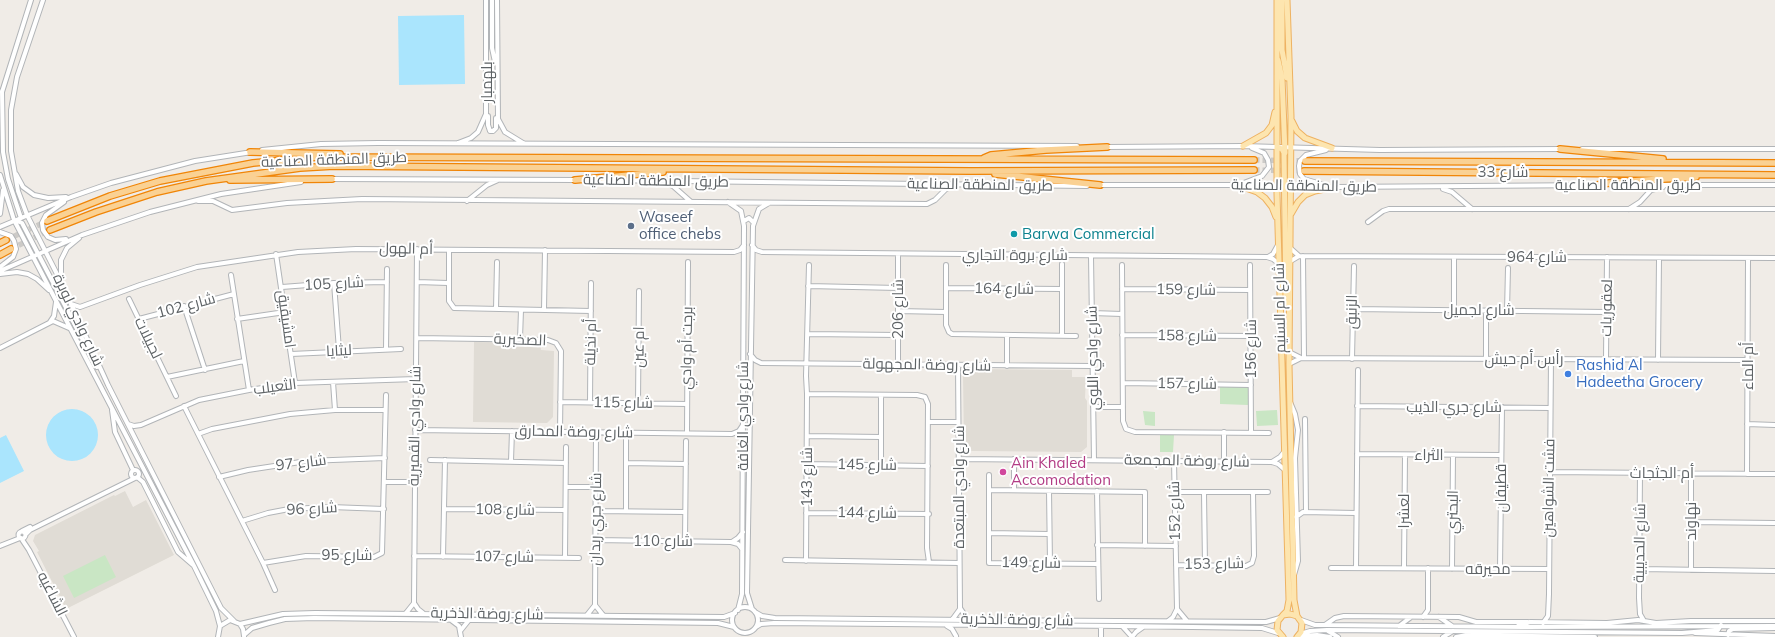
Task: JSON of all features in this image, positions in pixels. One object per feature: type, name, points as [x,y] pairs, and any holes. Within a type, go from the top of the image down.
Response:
[{"type":"highway","points":[[980,159],[991,155],[1107,147]]},
{"type":"highway","points":[[1560,149],[1689,162]]},
{"type":"highway","points":[[250,152],[325,152],[377,156]]},
{"type":"highway","name":"طريق المنطقة الصناعية","points":[[47,221],[110,196],[192,174],[276,160],[377,156],[1254,160]]},
{"type":"highway","name":"شارع 33","points":[[1305,161],[1775,163]]},
{"type":"highway","name":"طريق المنطقة الصناعية","points":[[50,230],[124,202],[206,181],[274,170],[334,166],[971,171],[1254,170]]},
{"type":"highway","points":[[575,180],[681,169]]},
{"type":"highway","points":[[971,171],[1100,185]]},
{"type":"highway","name":"شارع 33","points":[[1304,171],[1775,175]]},
{"type":"highway","points":[[1597,185],[1615,182],[1689,178],[1708,174]]},
{"type":"highway","points":[[206,181],[332,179]]},
{"type":"highway","points":[[0,243],[6,240]]},
{"type":"highway","points":[[0,255],[11,249]]},
{"type":"main road","name":"شارع ام السنيم","points":[[1288,0],[1290,99],[1288,147],[1290,186],[1288,318],[1293,578],[1294,600],[1302,626],[1298,636]]},
{"type":"main road","name":"شارع ام السنيم","points":[[1278,1],[1276,54],[1278,245],[1288,600],[1287,611],[1277,625],[1281,636]]},
{"type":"main road","points":[[1278,1],[1282,50],[1290,99]]},
{"type":"main road","points":[[1276,54],[1282,78],[1288,147]]},
{"type":"main road","points":[[1243,146],[1261,136],[1269,129],[1273,119],[1277,99]]},
{"type":"main road","points":[[1290,116],[1293,125],[1300,135],[1314,143],[1332,148]]},
{"type":"main road","points":[[1277,147],[1284,153],[1284,290],[1288,318]]},
{"type":"main road","points":[[1237,185],[1257,192],[1265,198],[1272,207],[1278,221]]},
{"type":"main road","points":[[1289,217],[1296,204],[1305,195],[1315,191],[1335,187]]},
{"type":"main road","points":[[1282,616],[1290,614],[1299,618]]},
{"type":"street","points":[[0,102],[29,0]]},
{"type":"street","name":"بلهمبار","points":[[452,144],[471,138],[478,132],[485,120],[488,101],[486,0]]},
{"type":"street","points":[[492,0],[492,48],[497,71]]},
{"type":"street","name":"شارع وادي لوبرة","points":[[43,1],[22,61],[13,94],[10,126],[12,162],[18,191],[27,215],[62,284],[108,385],[221,608],[234,621],[240,624]]},
{"type":"street","name":"بلهمبار","points":[[497,1],[496,110],[500,124],[505,132],[512,138],[527,144]]},
{"type":"street","points":[[2,91],[4,157],[11,189],[21,217],[37,248],[39,250],[44,250]]},
{"type":"street","points":[[488,101],[488,125],[490,131],[493,131],[496,128],[496,110]]},
{"type":"street","name":"طريق المنطقة الصناعية","points":[[0,227],[71,197],[155,171],[223,156],[321,144],[1107,147],[1243,146]]},
{"type":"street","points":[[1237,185],[1262,176],[1269,167],[1268,160],[1264,153],[1258,149],[1243,146]]},
{"type":"street","name":"شارع 33","points":[[1243,146],[1560,149]]},
{"type":"street","points":[[1332,148],[1306,155],[1300,161],[1299,168],[1301,176],[1306,180],[1335,187]]},
{"type":"street","points":[[1560,149],[1775,149]]},
{"type":"street","points":[[12,162],[19,182],[34,195],[48,198],[71,197]]},
{"type":"street","name":"شارع وادي لوبرة","points":[[0,175],[14,220],[194,566],[216,611],[220,626]]},
{"type":"street","name":"طريق المنطقة الصناعية","points":[[0,271],[44,250],[82,235],[117,222],[187,201],[259,187],[332,179],[960,183],[1065,187],[1100,185],[1437,187],[1676,184],[1775,186]]},
{"type":"street","points":[[467,201],[487,185],[502,179]]},
{"type":"street","points":[[657,181],[673,186],[683,196],[693,202]]},
{"type":"street","name":"طريق المنطقة الصناعية","points":[[187,201],[209,200],[232,210],[287,203],[335,200],[774,201],[927,204],[950,187],[960,183]]},
{"type":"street","points":[[1627,210],[1640,202],[1651,190],[1676,184]]},
{"type":"street","points":[[1437,187],[1452,192],[1472,209]]},
{"type":"street","points":[[0,214],[3,188]]},
{"type":"street","points":[[71,197],[46,215],[42,223],[43,230],[48,237],[55,240],[63,240],[82,235]]},
{"type":"street","name":"شارع وادي الغافة","points":[[753,611],[747,593],[753,222],[761,206],[774,201]]},
{"type":"street","points":[[726,202],[738,208],[744,221],[749,218],[753,222]]},
{"type":"street","name":"طريق المنطقة الصناعية","points":[[1368,222],[1383,211],[1389,209],[1775,209]]},
{"type":"street","points":[[14,220],[21,222],[108,385]]},
{"type":"street","name":"شارع وادي الغافة","points":[[736,611],[742,594],[744,221]]},
{"type":"street","points":[[0,232],[10,236],[14,241],[16,249],[13,257],[0,267]]},
{"type":"street","points":[[62,284],[60,272],[61,260],[68,248],[82,235]]},
{"type":"street","points":[[752,245],[756,250],[762,252],[752,262]]},
{"type":"street","points":[[1267,257],[1273,254],[1278,245]]},
{"type":"street","points":[[744,246],[740,250],[734,252],[744,261]]},
{"type":"street","points":[[1289,247],[1301,256]]},
{"type":"street","name":"أم الهول","points":[[71,304],[77,307],[85,305],[140,285],[197,267],[276,254],[356,249],[734,252]]},
{"type":"street","name":"شارع وادي القميرية","points":[[414,602],[417,249]]},
{"type":"street","points":[[448,250],[449,301],[452,306],[457,308],[591,311]]},
{"type":"street","points":[[544,310],[545,250]]},
{"type":"street","name":"شارع بروة التجاري","points":[[762,252],[1267,257],[1273,258],[1279,264]]},
{"type":"street","name":"امشيقيق","points":[[276,254],[295,383]]},
{"type":"street","name":"شارع 206","points":[[898,254],[898,365]]},
{"type":"street","name":"شارع وادي اللوي","points":[[1091,256],[1094,460]]},
{"type":"street","points":[[1289,263],[1301,256]]},
{"type":"street","points":[[1301,256],[1303,358]]},
{"type":"street","name":"شارع 964","points":[[1301,256],[1775,258]]},
{"type":"street","points":[[1454,257],[1454,310]]},
{"type":"street","name":"لعقوريات","points":[[1606,359],[1607,257]]},
{"type":"street","points":[[1658,360],[1659,258]]},
{"type":"street","name":"أم الماء","points":[[1747,474],[1748,258]]},
{"type":"street","points":[[496,309],[497,262]]},
{"type":"street","name":"برجت أم وادي","points":[[686,433],[688,262]]},
{"type":"street","points":[[1062,264],[1062,336]]},
{"type":"street","name":"شارع 143","points":[[806,561],[806,376],[809,265]]},
{"type":"street","points":[[946,265],[947,329],[952,334],[1076,336]]},
{"type":"street","points":[[1122,265],[1124,425],[1130,431],[1269,433]]},
{"type":"street","name":"شارع 156","points":[[1250,265],[1251,432]]},
{"type":"street","name":"الزنبق","points":[[1352,358],[1354,266]]},
{"type":"street","points":[[1507,311],[1508,268]]},
{"type":"street","points":[[386,349],[387,269]]},
{"type":"street","points":[[0,274],[17,272],[28,274],[37,279],[52,293]]},
{"type":"street","points":[[231,275],[249,390]]},
{"type":"street","name":"شارع 105","points":[[282,287],[334,283],[387,282]]},
{"type":"street","points":[[417,282],[448,283]]},
{"type":"street","points":[[334,283],[339,350]]},
{"type":"street","name":"أم نذيلة","points":[[590,402],[591,283]]},
{"type":"street","points":[[808,286],[898,288]]},
{"type":"street","name":"شارع 164","points":[[946,288],[1062,289]]},
{"type":"street","name":"شارع 159","points":[[1122,289],[1250,290]]},
{"type":"street","name":"ام عين","points":[[638,403],[639,291]]},
{"type":"street","name":"شارع 102","points":[[139,320],[184,306],[234,294]]},
{"type":"street","name":"لجبيلات","points":[[129,299],[176,396]]},
{"type":"street","points":[[49,322],[54,316],[56,301]]},
{"type":"street","points":[[77,317],[79,311],[85,305]]},
{"type":"street","points":[[184,306],[205,370]]},
{"type":"street","points":[[520,339],[521,310]]},
{"type":"street","name":"شارع لجميل","points":[[1352,310],[1607,312]]},
{"type":"street","points":[[898,311],[946,312]]},
{"type":"street","points":[[1486,311],[1486,359]]},
{"type":"street","points":[[238,319],[285,312]]},
{"type":"street","points":[[1092,313],[1122,314]]},
{"type":"street","points":[[0,348],[49,322],[57,321],[69,328]]},
{"type":"street","points":[[808,334],[898,335]]},
{"type":"street","name":"شارع 158","points":[[1122,335],[1251,336]]},
{"type":"street","points":[[1007,336],[1007,366]]},
{"type":"street","name":"الصخبرية","points":[[416,338],[548,340],[558,345],[561,351],[560,432]]},
{"type":"street","name":"ليثايا","points":[[291,354],[339,350],[401,349]]},
{"type":"street","name":"رأس أم حيش","points":[[1289,352],[1303,358],[1748,360]]},
{"type":"street","points":[[750,354],[755,360],[761,363],[750,371]]},
{"type":"street","name":"رأس أم حيش","points":[[1289,364],[1303,358]]},
{"type":"street","name":"فشت الشواهين","points":[[1548,616],[1551,359]]},
{"type":"street","name":"لجبيلات","points":[[167,377],[244,361]]},
{"type":"street","name":"شارع روضة المجهولة","points":[[761,363],[958,366],[1092,366]]},
{"type":"street","name":"شارع وادي المبتعدة","points":[[958,366],[960,608]]},
{"type":"street","points":[[1356,568],[1358,370]]},
{"type":"street","name":"الثعيلب","points":[[127,424],[134,426],[141,425],[198,400],[249,390],[295,383],[416,379]]},
{"type":"street","points":[[333,382],[335,410]]},
{"type":"street","name":"شارع 157","points":[[1123,383],[1251,385]]},
{"type":"street","points":[[101,387],[112,410],[116,436],[134,475],[143,482],[178,552],[194,566]]},
{"type":"street","points":[[807,394],[880,394],[922,396],[927,400],[929,562]]},
{"type":"street","points":[[880,394],[881,465]]},
{"type":"street","name":"شارع 95","points":[[264,563],[306,556],[378,556],[384,550],[386,395]]},
{"type":"street","name":"شارع 115","points":[[560,402],[686,404]]},
{"type":"street","name":"شارع ام السنيم","points":[[1290,402],[1295,414],[1298,430],[1295,458],[1298,561],[1293,578]]},
{"type":"street","points":[[184,406],[264,563],[275,590]]},
{"type":"street","name":"شارع جري الذيب","points":[[1357,406],[1550,408]]},
{"type":"street","points":[[1094,407],[1123,407]]},
{"type":"street","name":"قطيفان","points":[[1500,569],[1502,407]]},
{"type":"street","points":[[198,434],[212,428],[255,420],[335,410],[385,410]]},
{"type":"street","points":[[1305,419],[1305,512]]},
{"type":"street","points":[[928,422],[958,422]]},
{"type":"street","points":[[1747,424],[1775,424]]},
{"type":"street","points":[[134,438],[141,425]]},
{"type":"street","points":[[732,434],[739,431],[744,425]]},
{"type":"street","name":"شارع روضة المحارق","points":[[415,430],[732,434]]},
{"type":"street","points":[[1298,430],[1305,433]]},
{"type":"street","points":[[511,461],[512,431]]},
{"type":"street","name":"شارع جري ربدان","points":[[595,605],[596,432]]},
{"type":"street","points":[[1224,432],[1224,462]]},
{"type":"street","points":[[626,433],[626,511]]},
{"type":"street","points":[[1298,436],[1305,433]]},
{"type":"street","points":[[732,434],[743,442]]},
{"type":"street","points":[[807,436],[881,437]]},
{"type":"street","points":[[685,541],[686,441]]},
{"type":"street","points":[[565,558],[566,447]]},
{"type":"street","name":"شارع روضة المجمعة","points":[[1272,462],[1280,458],[1284,452]]},
{"type":"street","name":"الثراء","points":[[1357,454],[1501,455]]},
{"type":"street","name":"لعشرا","points":[[1404,568],[1405,455]]},
{"type":"street","name":"البحتري","points":[[1452,569],[1453,455]]},
{"type":"street","name":"شارع 97","points":[[219,477],[248,470],[307,461],[385,458]]},
{"type":"street","name":"شارع روضة المجمعة","points":[[959,459],[1272,462],[1278,464],[1285,470]]},
{"type":"street","points":[[1014,459],[1014,490]]},
{"type":"street","points":[[430,460],[566,463]]},
{"type":"street","points":[[443,557],[445,460]]},
{"type":"street","name":"شارع 152","points":[[1174,462],[1177,609]]},
{"type":"street","points":[[626,463],[686,464]]},
{"type":"street","name":"شارع 145","points":[[807,464],[928,466]]},
{"type":"street","name":"أم الجثجاث","points":[[1550,472],[1775,474]]},
{"type":"street","name":"شارع الحديبية","points":[[1640,473],[1640,614]]},
{"type":"street","name":"نهاوند","points":[[1691,473],[1691,570]]},
{"type":"street","points":[[1,546],[134,475]]},
{"type":"street","name":"شارع 149","points":[[989,475],[990,563],[1098,564]]},
{"type":"street","points":[[384,482],[414,482]]},
{"type":"street","points":[[566,486],[596,486]]},
{"type":"street","points":[[989,490],[1145,492],[1145,546]]},
{"type":"street","points":[[1049,491],[1050,563]]},
{"type":"street","points":[[1096,491],[1099,599]]},
{"type":"street","points":[[1175,492],[1268,492]]},
{"type":"street","name":"شارع 153","points":[[1176,565],[1246,566],[1252,563],[1254,556],[1253,492]]},
{"type":"street","points":[[1204,493],[1206,565]]},
{"type":"street","name":"شارع 96","points":[[242,521],[268,513],[289,509],[325,507],[384,509]]},
{"type":"street","name":"شارع 108","points":[[445,509],[565,510]]},
{"type":"street","points":[[1296,509],[1305,512],[1356,513]]},
{"type":"street","points":[[596,511],[685,512]]},
{"type":"street","points":[[1296,517],[1305,512]]},
{"type":"street","name":"شارع 144","points":[[806,513],[929,514]]},
{"type":"street","points":[[1691,522],[1775,523]]},
{"type":"street","points":[[731,542],[738,538],[743,532]]},
{"type":"street","points":[[989,533],[1049,534]]},
{"type":"street","name":"الشاغيه","points":[[22,535],[74,637]]},
{"type":"street","name":"شارع 110","points":[[595,540],[731,542]]},
{"type":"street","points":[[731,542],[738,544],[742,550]]},
{"type":"street","points":[[1098,545],[1176,546]]},
{"type":"street","name":"شارع 107","points":[[414,556],[579,558]]},
{"type":"street","points":[[785,560],[959,563]]},
{"type":"street","name":"محيرقه","points":[[1331,568],[1549,569]]},
{"type":"street","points":[[1428,568],[1428,610],[1432,617]]},
{"type":"street","points":[[1640,570],[1775,571]]},
{"type":"street","points":[[405,613],[414,602],[418,609],[423,613]]},
{"type":"street","points":[[587,615],[595,605],[604,616]]},
{"type":"street","points":[[750,637],[755,628],[758,619],[753,611],[745,608],[736,611],[732,620],[734,627],[739,631],[746,633],[755,628]]},
{"type":"street","points":[[952,620],[960,608],[968,620]]},
{"type":"street","points":[[1168,621],[1173,617],[1177,609],[1182,616],[1189,621]]},
{"type":"street","points":[[1424,617],[1428,610]]},
{"type":"street","name":"شارع روضة الذخرية","points":[[240,624],[283,614],[298,613],[724,617],[736,611]]},
{"type":"street","name":"شارع روضة الذخرية","points":[[753,611],[762,616],[775,618],[952,620],[1266,622],[1282,616]]},
{"type":"street","points":[[1636,620],[1640,614],[1644,620]]},
{"type":"street","points":[[1325,625],[1332,619],[1342,616],[1439,617],[1462,618],[1476,622],[1543,623],[1621,622],[1636,620],[1656,623],[1686,621],[1775,621]]},
{"type":"street","points":[[1543,623],[1548,616],[1554,623]]},
{"type":"street","points":[[1399,626],[1412,617]]},
{"type":"street","points":[[1439,617],[1452,626]]},
{"type":"street","name":"شارع روضة الذخرية","points":[[244,636],[252,628],[297,618],[718,622],[734,627]]},
{"type":"street","points":[[1299,618],[1315,625],[1516,627],[1723,625],[1775,627]]},
{"type":"street","points":[[451,619],[461,630],[461,637]]},
{"type":"street","points":[[461,630],[469,620]]},
{"type":"street","points":[[213,637],[220,626],[226,621],[234,621]]},
{"type":"street","points":[[1686,621],[1692,625]]},
{"type":"street","points":[[1516,627],[1528,622]]},
{"type":"street","points":[[1614,627],[1621,622]]},
{"type":"street","name":"شارع روضة الذخرية","points":[[755,628],[774,623],[964,626],[1145,626],[1262,628],[1276,630],[1281,636]]},
{"type":"street","points":[[240,624],[243,629],[244,636]]},
{"type":"street","points":[[946,625],[952,629],[956,636],[964,626]]},
{"type":"street","points":[[1723,625],[1732,629],[1775,627]]},
{"type":"street","points":[[1682,633],[1718,630],[1723,625]]},
{"type":"street","points":[[1101,626],[1102,637]]},
{"type":"street","points":[[1122,626],[1132,637],[1138,629],[1145,626]]},
{"type":"street","points":[[1728,636],[1730,630],[1732,629]]},
{"type":"street","points":[[1732,629],[1736,636]]},
{"type":"street","points":[[1298,636],[1310,631],[1327,630],[1682,633],[1728,636],[1775,636]]},
{"type":"street","points":[[1327,630],[1338,637]]},
{"type":"street","points":[[218,631],[218,637]]},
{"type":"street","points":[[739,631],[741,637]]},
{"type":"street","points":[[1444,637],[1453,631]]},
{"type":"street","points":[[1548,632],[1554,636]]},
{"type":"street","points":[[1598,637],[1602,632]]},
{"type":"street","points":[[1698,634],[1709,637]]},
{"type":"street","points":[[1298,636],[1317,635],[1330,637]]},
{"type":"street","points":[[1456,637],[1595,637]]},
{"type":"shaded area","points":[[474,342],[540,343],[541,350],[554,351],[553,417],[547,423],[473,422]]},
{"type":"shaded area","points":[[969,369],[1072,370],[1072,377],[1086,377],[1085,398],[1087,401],[1087,447],[1081,452],[971,451],[964,445],[963,375]]},
{"type":"shaded area","points":[[125,491],[133,507],[146,500],[174,555],[66,609],[37,552],[39,551],[33,541],[35,535],[114,495],[115,496]]},
{"type":"green space","points":[[1220,387],[1248,387],[1248,405],[1220,404]]},
{"type":"green space","points":[[1277,410],[1278,425],[1257,426],[1256,411]]},
{"type":"green space","points":[[1143,411],[1155,412],[1155,426],[1145,425]]},
{"type":"green space","points":[[1160,435],[1174,435],[1173,452],[1160,452]]},
{"type":"green space","points":[[105,555],[116,577],[74,598],[63,576]]},
{"type":"water","points":[[464,15],[465,84],[399,85],[398,16]]},
{"type":"water","points":[[72,409],[82,411],[90,417],[96,425],[98,435],[96,445],[90,453],[82,459],[72,461],[62,459],[54,453],[48,445],[46,435],[48,425],[54,417],[62,411]]},
{"type":"water","points":[[6,435],[24,471],[0,483],[0,438]]},
{"type":"tunnel","points":[[1254,160],[1304,161]]},
{"type":"tunnel","points":[[1254,170],[1304,171]]},
{"type":"tunnel","points":[[6,240],[47,221]]},
{"type":"tunnel","points":[[11,249],[50,230]]},
{"type":"place","name":"Waseef office chebs","points":[[631,226]]},
{"type":"place","name":"Barwa Commercial","points":[[1014,234]]},
{"type":"place","name":"Rashid Al Hadeetha Grocery","points":[[1568,374]]},
{"type":"place","name":"Ain Khaled Accomodation","points":[[1003,472]]}]
